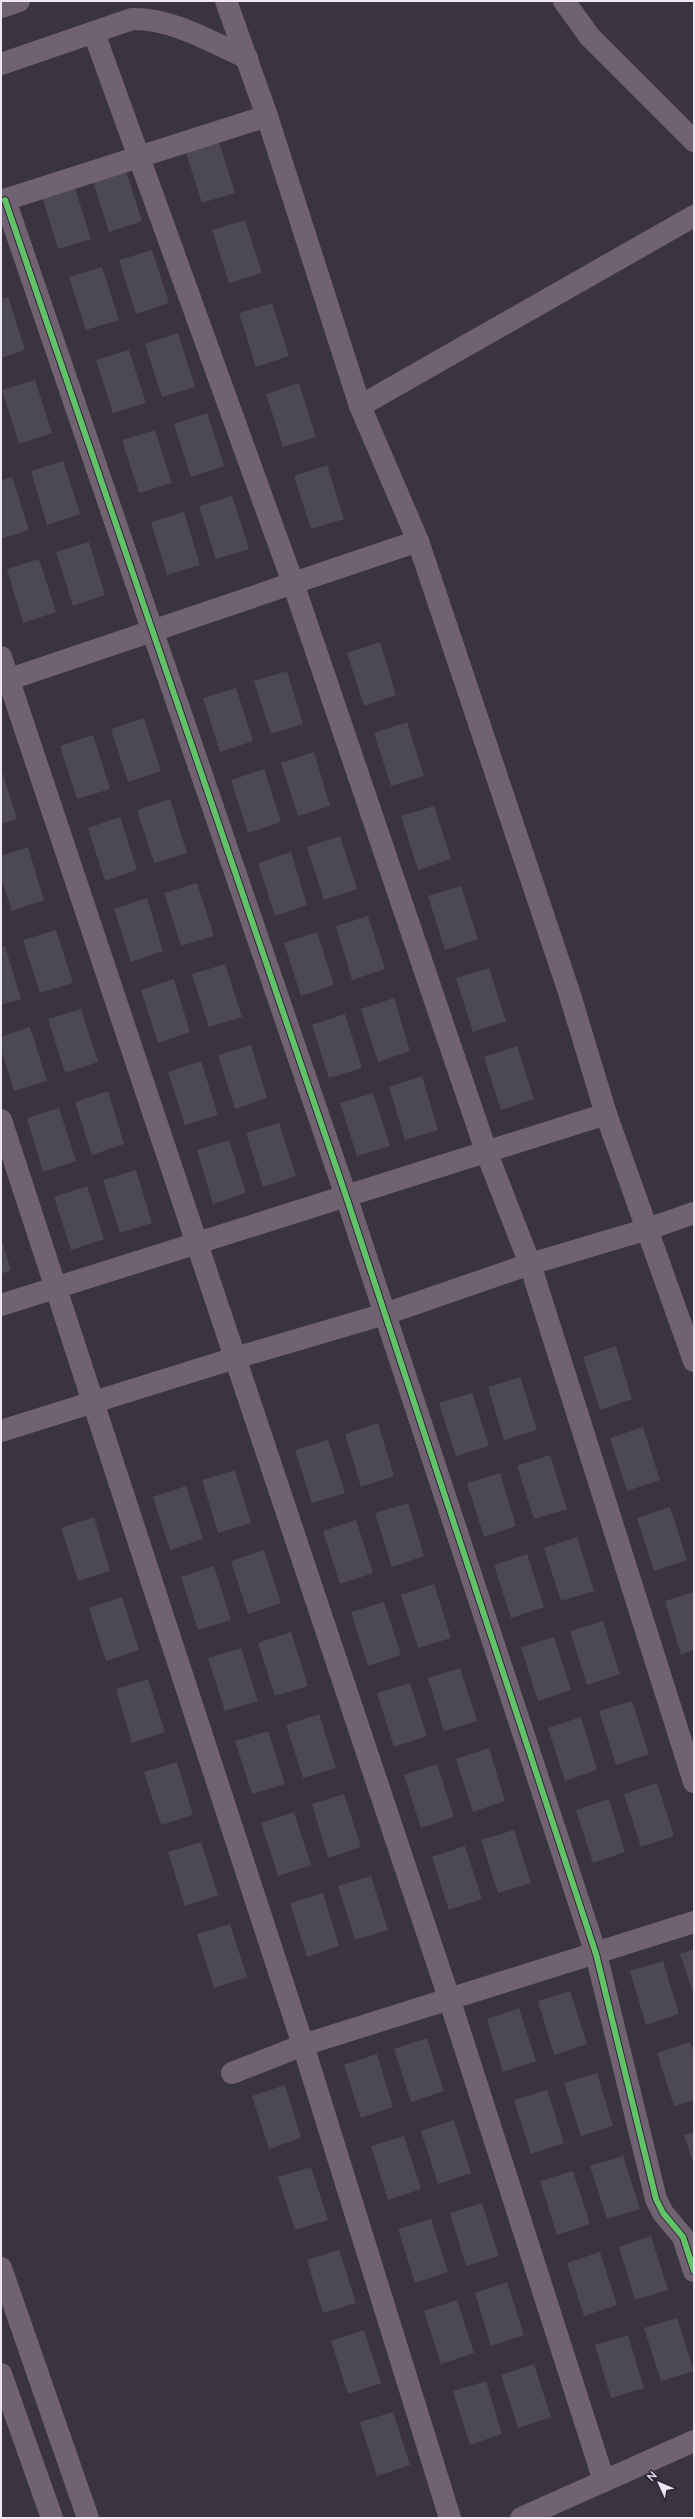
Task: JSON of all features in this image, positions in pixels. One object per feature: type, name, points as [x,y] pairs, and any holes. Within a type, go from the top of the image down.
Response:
[{"type":"street","points":[[1,7],[19,1]]},
{"type":"street","points":[[226,1],[267,116],[360,406],[418,541],[568,992],[606,1114],[694,1361]]},
{"type":"street","points":[[564,1],[590,38],[692,134]]},
{"type":"street","points":[[1,64],[132,19],[148,19],[170,24],[246,58]]},
{"type":"street","points":[[94,33],[293,583],[486,1151],[530,1264],[694,1782]]},
{"type":"street","points":[[267,116],[3,200],[346,1196],[596,1954],[656,2199],[663,2213],[684,2237],[694,2271]]},
{"type":"street","points":[[360,406],[694,216]]},
{"type":"street","points":[[5,680],[418,541]]},
{"type":"street","points":[[1,657],[5,680],[235,1358],[449,1998],[604,2481]]},
{"type":"street","points":[[1,1305],[606,1114]]},
{"type":"street","points":[[1,1120],[303,2045],[450,2518]]},
{"type":"street","points":[[1,1431],[235,1358],[385,1314],[530,1264],[648,1229],[694,1213]]},
{"type":"street","points":[[232,2073],[303,2045],[694,1922]]},
{"type":"street","points":[[1,2268],[88,2518]]},
{"type":"street","points":[[1,2374],[52,2518]]},
{"type":"street","points":[[521,2518],[694,2441]]},
{"type":"building","points":[[218,139],[235,193],[202,203],[185,150]]},
{"type":"building","points":[[125,168],[142,221],[109,232],[92,178]]},
{"type":"building","points":[[74,185],[91,239],[58,249],[42,196]]},
{"type":"building","points":[[245,220],[262,273],[229,283],[212,230]]},
{"type":"building","points":[[152,250],[169,303],[136,314],[119,260]]},
{"type":"building","points":[[102,267],[119,320],[86,330],[69,277]]},
{"type":"building","points":[[8,297],[25,350],[1,358],[1,299]]},
{"type":"building","points":[[272,303],[289,356],[256,367],[239,313]]},
{"type":"building","points":[[178,333],[195,387],[162,397],[145,344]]},
{"type":"building","points":[[129,350],[146,403],[113,413],[96,360]]},
{"type":"building","points":[[35,380],[52,433],[19,444],[2,390]]},
{"type":"building","points":[[299,383],[316,437],[283,447],[266,394]]},
{"type":"building","points":[[207,413],[224,466],[191,477],[174,424]]},
{"type":"building","points":[[155,430],[172,483],[139,493],[122,440]]},
{"type":"building","points":[[63,461],[80,514],[47,525],[31,471]]},
{"type":"building","points":[[327,465],[344,519],[311,529],[294,476]]},
{"type":"building","points":[[12,477],[29,530],[1,539],[1,480]]},
{"type":"building","points":[[232,496],[249,549],[216,559],[199,506]]},
{"type":"building","points":[[184,512],[200,565],[167,575],[151,522]]},
{"type":"building","points":[[89,542],[105,595],[73,606],[56,552]]},
{"type":"building","points":[[39,559],[56,612],[23,623],[7,569]]},
{"type":"building","points":[[380,642],[396,695],[364,706],[347,653]]},
{"type":"building","points":[[287,671],[303,724],[271,734],[254,681]]},
{"type":"building","points":[[236,688],[253,741],[220,752],[203,698]]},
{"type":"building","points":[[144,718],[161,771],[128,782],[111,729]]},
{"type":"building","points":[[407,722],[424,776],[391,786],[374,733]]},
{"type":"building","points":[[93,735],[110,789],[77,799],[60,746]]},
{"type":"building","points":[[314,752],[330,806],[298,816],[281,763]]},
{"type":"building","points":[[1,768],[17,819],[1,824]]},
{"type":"building","points":[[264,769],[281,822],[248,833],[231,780]]},
{"type":"building","points":[[170,799],[187,853],[154,863],[137,810]]},
{"type":"building","points":[[434,806],[451,859],[418,870],[401,816]]},
{"type":"building","points":[[120,817],[137,870],[105,881],[88,828]]},
{"type":"building","points":[[340,836],[357,889],[324,900],[307,847]]},
{"type":"building","points":[[28,847],[44,900],[12,911],[1,878],[1,856]]},
{"type":"building","points":[[291,852],[307,905],[275,916],[258,863]]},
{"type":"building","points":[[197,883],[214,936],[181,946],[164,893]]},
{"type":"building","points":[[461,886],[478,939],[445,950],[428,896]]},
{"type":"building","points":[[147,898],[163,951],[131,962],[114,909]]},
{"type":"building","points":[[368,916],[385,969],[352,980],[336,926]]},
{"type":"building","points":[[56,930],[73,983],[40,993],[23,940]]},
{"type":"building","points":[[317,932],[334,985],[301,996],[284,943]]},
{"type":"building","points":[[5,946],[21,999],[1,1005],[1,947]]},
{"type":"building","points":[[225,964],[242,1017],[209,1027],[192,974]]},
{"type":"building","points":[[489,968],[506,1021],[473,1032],[456,978]]},
{"type":"building","points":[[174,979],[190,1032],[158,1043],[141,990]]},
{"type":"building","points":[[394,998],[410,1051],[378,1062],[361,1009]]},
{"type":"building","points":[[81,1009],[98,1062],[65,1073],[48,1019]]},
{"type":"building","points":[[345,1014],[362,1068],[329,1078],[312,1025]]},
{"type":"building","points":[[30,1027],[47,1081],[14,1091],[1,1049],[1,1037]]},
{"type":"building","points":[[251,1045],[267,1098],[235,1109],[218,1055]]},
{"type":"building","points":[[517,1046],[534,1099],[501,1110],[484,1057]]},
{"type":"building","points":[[201,1061],[218,1115],[185,1125],[168,1072]]},
{"type":"building","points":[[422,1076],[438,1130],[405,1140],[389,1087]]},
{"type":"building","points":[[108,1091],[124,1144],[92,1155],[75,1102]]},
{"type":"building","points":[[373,1093],[390,1146],[357,1156],[340,1103]]},
{"type":"building","points":[[59,1108],[76,1161],[43,1172],[27,1118]]},
{"type":"building","points":[[279,1123],[296,1176],[263,1187],[246,1133]]},
{"type":"building","points":[[229,1140],[246,1193],[213,1204],[197,1150]]},
{"type":"building","points":[[136,1170],[152,1223],[120,1233],[103,1180]]},
{"type":"building","points":[[87,1186],[104,1239],[71,1250],[54,1197]]},
{"type":"building","points":[[1,1238],[11,1270],[1,1274]]},
{"type":"building","points":[[616,1346],[632,1399],[600,1410],[583,1357]]},
{"type":"building","points":[[520,1377],[537,1430],[504,1440],[488,1387]]},
{"type":"building","points":[[472,1393],[489,1446],[456,1456],[439,1403]]},
{"type":"building","points":[[378,1423],[394,1476],[361,1487],[345,1434]]},
{"type":"building","points":[[643,1427],[660,1480],[627,1491],[610,1438]]},
{"type":"building","points":[[328,1440],[345,1493],[312,1503],[295,1450]]},
{"type":"building","points":[[550,1455],[567,1509],[534,1519],[517,1466]]},
{"type":"building","points":[[235,1470],[251,1523],[218,1533],[202,1480]]},
{"type":"building","points":[[500,1473],[516,1526],[484,1537],[467,1483]]},
{"type":"building","points":[[186,1486],[203,1539],[170,1550],[153,1497]]},
{"type":"building","points":[[408,1503],[424,1556],[392,1567],[375,1513]]},
{"type":"building","points":[[670,1507],[687,1560],[654,1571],[637,1518]]},
{"type":"building","points":[[94,1517],[110,1571],[78,1581],[61,1528]]},
{"type":"building","points":[[356,1520],[373,1573],[340,1584],[323,1531]]},
{"type":"building","points":[[577,1537],[594,1591],[561,1601],[544,1548]]},
{"type":"building","points":[[264,1550],[281,1603],[248,1614],[231,1561]]},
{"type":"building","points":[[527,1554],[544,1607],[511,1618],[494,1565]]},
{"type":"building","points":[[214,1566],[231,1620],[198,1630],[181,1577]]},
{"type":"building","points":[[434,1584],[451,1638],[418,1648],[401,1595]]},
{"type":"building","points":[[694,1592],[694,1650],[681,1655],[665,1601]]},
{"type":"building","points":[[122,1597],[139,1650],[106,1661],[89,1608]]},
{"type":"building","points":[[384,1602],[401,1655],[368,1666],[351,1612]]},
{"type":"building","points":[[603,1621],[620,1674],[587,1685],[570,1631]]},
{"type":"building","points":[[291,1632],[308,1686],[275,1696],[258,1643]]},
{"type":"building","points":[[554,1637],[571,1690],[538,1701],[521,1647]]},
{"type":"building","points":[[241,1648],[258,1701],[225,1711],[208,1658]]},
{"type":"building","points":[[460,1668],[477,1721],[444,1731],[428,1678]]},
{"type":"building","points":[[148,1679],[165,1732],[132,1743],[116,1689]]},
{"type":"building","points":[[410,1683],[427,1736],[394,1747],[377,1693]]},
{"type":"building","points":[[632,1701],[649,1754],[616,1765],[599,1711]]},
{"type":"building","points":[[319,1714],[336,1768],[303,1778],[286,1725]]},
{"type":"building","points":[[581,1717],[597,1770],[565,1781],[548,1728]]},
{"type":"building","points":[[268,1731],[285,1784],[252,1794],[235,1741]]},
{"type":"building","points":[[489,1748],[505,1801],[473,1812],[456,1759]]},
{"type":"building","points":[[177,1762],[193,1815],[161,1825],[144,1772]]},
{"type":"building","points":[[437,1764],[454,1817],[421,1828],[404,1775]]},
{"type":"building","points":[[657,1783],[674,1836],[641,1847],[624,1794]]},
{"type":"building","points":[[344,1794],[361,1847],[328,1858],[312,1804]]},
{"type":"building","points":[[609,1799],[625,1852],[593,1863],[576,1810]]},
{"type":"building","points":[[294,1812],[311,1865],[278,1876],[261,1823]]},
{"type":"building","points":[[514,1830],[531,1883],[498,1893],[481,1840]]},
{"type":"building","points":[[201,1842],[218,1895],[185,1906],[168,1852]]},
{"type":"building","points":[[465,1846],[482,1899],[449,1910],[432,1857]]},
{"type":"building","points":[[371,1876],[388,1930],[355,1940],[338,1886]]},
{"type":"building","points":[[323,1893],[339,1946],[307,1957],[290,1903]]},
{"type":"building","points":[[230,1924],[247,1977],[214,1988],[197,1934]]},
{"type":"building","points":[[694,1949],[694,1996],[680,1954]]},
{"type":"building","points":[[663,1961],[679,2014],[646,2025],[630,1971]]},
{"type":"building","points":[[570,1991],[587,2044],[554,2055],[538,2001]]},
{"type":"building","points":[[519,2008],[536,2061],[503,2072],[487,2019]]},
{"type":"building","points":[[427,2038],[444,2091],[411,2102],[394,2049]]},
{"type":"building","points":[[690,2042],[694,2054],[694,2100],[674,2106],[657,2053]]},
{"type":"building","points":[[377,2054],[393,2107],[361,2118],[344,2065]]},
{"type":"building","points":[[597,2073],[613,2126],[581,2136],[564,2083]]},
{"type":"building","points":[[285,2085],[301,2138],[269,2149],[252,2096]]},
{"type":"building","points":[[547,2090],[564,2143],[531,2154],[514,2100]]},
{"type":"building","points":[[454,2120],[471,2173],[438,2184],[421,2131]]},
{"type":"building","points":[[694,2132],[694,2165],[684,2135]]},
{"type":"building","points":[[404,2136],[421,2189],[388,2200],[371,2146]]},
{"type":"building","points":[[623,2156],[640,2209],[607,2219],[590,2166]]},
{"type":"building","points":[[311,2167],[328,2220],[295,2230],[278,2177]]},
{"type":"building","points":[[573,2171],[590,2224],[557,2235],[540,2181]]},
{"type":"building","points":[[482,2203],[499,2256],[466,2266],[450,2213]]},
{"type":"building","points":[[431,2219],[448,2272],[415,2283],[398,2229]]},
{"type":"building","points":[[651,2236],[668,2290],[635,2300],[619,2247]]},
{"type":"building","points":[[339,2250],[356,2303],[323,2313],[307,2260]]},
{"type":"building","points":[[600,2252],[617,2305],[584,2316],[567,2263]]},
{"type":"building","points":[[507,2282],[524,2335],[491,2346],[475,2293]]},
{"type":"building","points":[[457,2300],[474,2353],[441,2364],[424,2311]]},
{"type":"building","points":[[677,2318],[694,2371],[661,2381],[644,2328]]},
{"type":"building","points":[[364,2330],[381,2383],[348,2394],[331,2341]]},
{"type":"building","points":[[628,2335],[644,2388],[611,2398],[595,2345]]},
{"type":"building","points":[[534,2364],[551,2417],[518,2428],[501,2375]]},
{"type":"building","points":[[486,2381],[502,2434],[470,2445],[453,2391]]},
{"type":"building","points":[[393,2412],[410,2465],[377,2476],[360,2422]]},
{"type":"cycle path","points":[[5,200],[346,1196],[596,1954],[656,2199],[663,2213],[683,2237],[694,2271]]}]
